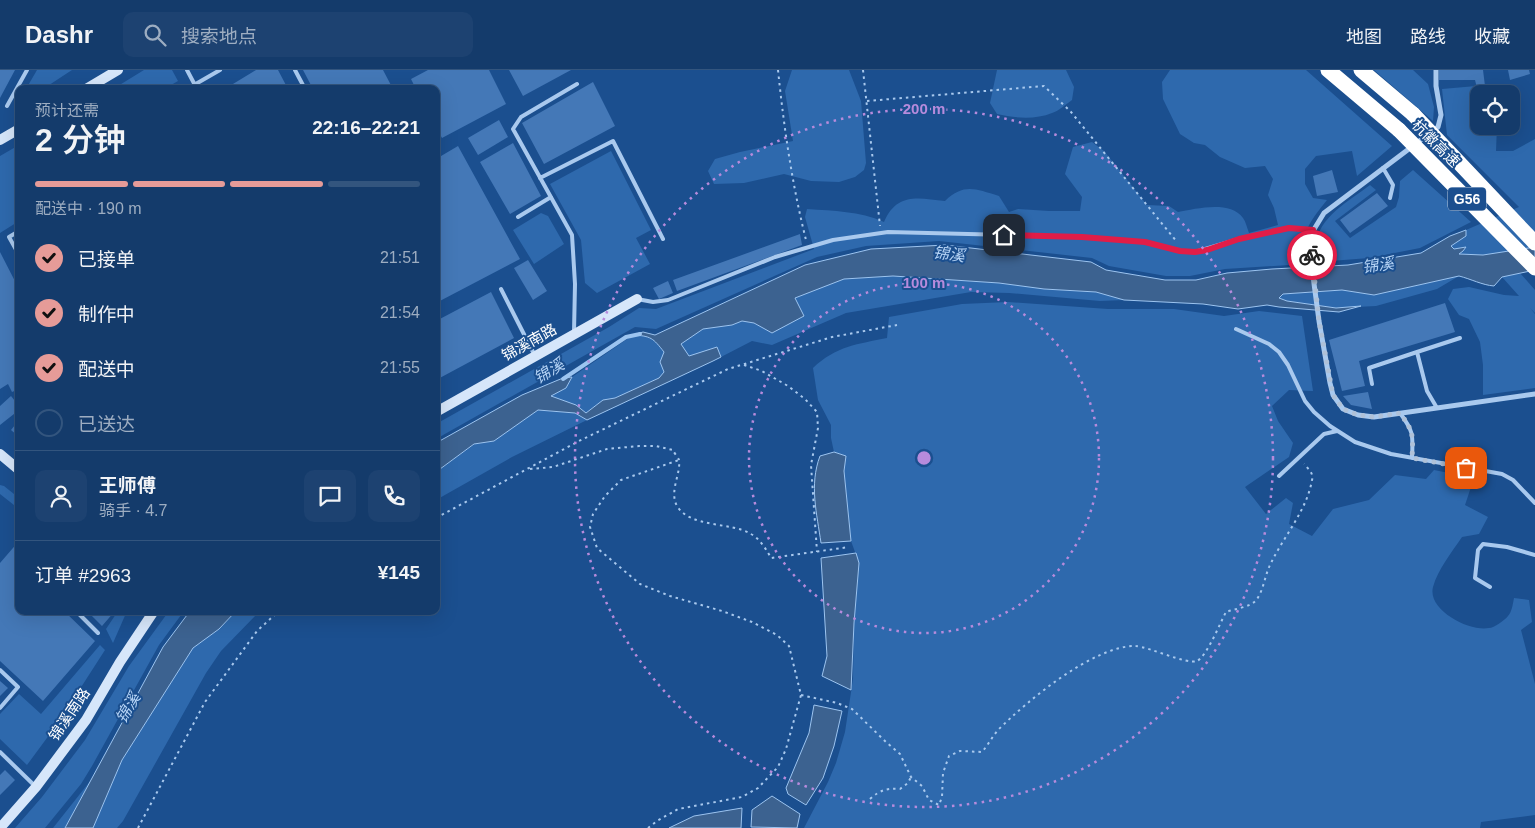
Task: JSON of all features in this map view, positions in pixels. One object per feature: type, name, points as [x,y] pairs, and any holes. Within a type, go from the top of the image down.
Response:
[{"type":"highway","name":"杭徽高速","points":[[1328,70],[1399,130],[1535,268]]},
{"type":"highway","name":"杭徽高速","points":[[1361,70],[1413,114],[1535,243]]},
{"type":"street","points":[[93,85],[118,70]]},
{"type":"street","points":[[1436,70],[1436,86],[1441,116],[1438,127],[1324,213],[1313,230],[1311,261],[1319,321],[1333,395],[1343,409],[1358,415],[1374,417],[1535,394]]},
{"type":"street","points":[[0,140],[15,131]]},
{"type":"street","name":"锦溪南路","points":[[440,410],[637,299]]},
{"type":"street","points":[[0,454],[15,467]]},
{"type":"street","name":"锦溪南路","points":[[0,828],[36,787],[86,720],[120,662],[151,615]]},
{"type":"lane","points":[[19,85],[27,70]]},
{"type":"lane","points":[[187,70],[195,85]]},
{"type":"lane","points":[[199,85],[220,70]]},
{"type":"lane","points":[[295,70],[303,85]]},
{"type":"lane","points":[[574,334],[576,284],[572,235],[513,130],[520,117],[577,84]]},
{"type":"lane","points":[[7,106],[15,92]]},
{"type":"lane","points":[[540,178],[612,141],[662,239]]},
{"type":"lane","points":[[1383,167],[1392,185],[1390,198]]},
{"type":"lane","points":[[518,217],[551,197]]},
{"type":"lane","points":[[637,299],[653,302],[668,300],[775,257],[833,240],[881,233],[1082,237],[1145,242],[1180,251],[1195,252],[1239,239],[1289,228],[1313,230]]},
{"type":"lane","points":[[15,233],[9,237],[15,248]]},
{"type":"lane","points":[[501,289],[535,356]]},
{"type":"lane","points":[[1236,329],[1268,344],[1279,352],[1288,365],[1305,401],[1314,412],[1355,442],[1391,454],[1502,474],[1513,480],[1535,503]]},
{"type":"lane","points":[[1372,384],[1369,368],[1460,338]]},
{"type":"lane","points":[[1417,352],[1427,391],[1437,408]]},
{"type":"lane","points":[[1400,413],[1409,425],[1413,435],[1412,458]]},
{"type":"lane","points":[[1278,476],[1299,459],[1324,434],[1337,430]]},
{"type":"lane","points":[[1490,587],[1475,578],[1478,550],[1483,544],[1507,547],[1535,555]]},
{"type":"lane","points":[[80,615],[98,633]]},
{"type":"lane","points":[[0,670],[18,687],[0,708]]},
{"type":"lane","points":[[0,752],[36,787]]},
{"type":"path","points":[[778,70],[783,122],[795,198],[808,248]]},
{"type":"path","points":[[863,70],[868,101],[881,233]]},
{"type":"path","points":[[868,101],[1044,86],[1071,112],[1098,144],[1176,240],[1180,251]]},
{"type":"path","points":[[440,516],[579,442],[728,369],[832,337],[897,325]]},
{"type":"path","points":[[743,365],[762,371],[788,386],[805,399],[816,412],[818,428],[811,464],[817,552]]},
{"type":"path","points":[[528,469],[553,467],[607,450],[639,446],[656,446],[673,450],[678,460],[674,495],[678,507],[688,515],[712,525],[736,527],[752,534],[771,558],[849,547]]},
{"type":"path","points":[[801,695],[837,703],[852,709],[900,754],[911,777],[922,786],[929,800],[939,805],[942,797],[943,773],[949,756],[960,751],[982,752],[996,732],[1027,704],[1070,672],[1100,654],[1134,646],[1147,648],[1188,662],[1196,662],[1203,657],[1226,612],[1249,605],[1257,600],[1270,565],[1303,507],[1313,478],[1310,471],[1299,459]]},
{"type":"path","points":[[648,828],[657,820],[678,809],[742,797],[758,788],[778,767],[786,749],[801,695],[789,646],[777,635],[752,622],[670,596],[640,584],[598,548],[590,527],[593,514],[605,496],[620,480],[678,460]]},
{"type":"path","points":[[138,828],[205,702],[257,632],[275,615]]},
{"type":"path","points":[[870,799],[878,791],[900,789],[908,783],[911,777]]},
{"type":"shaded area","points":[[37,70],[72,70],[49,85],[28,85]]},
{"type":"shaded area","points":[[144,70],[172,70],[178,81],[171,85],[120,85]]},
{"type":"shaded area","points":[[792,70],[849,70],[861,101],[866,163],[864,170],[855,177],[839,182],[811,181],[784,174],[744,183],[714,184],[708,171],[715,159],[793,141],[785,91]]},
{"type":"shaded area","points":[[997,70],[1066,70],[1074,87],[1072,100],[1055,112],[1039,117],[1017,117],[997,114],[990,103]]},
{"type":"shaded area","points":[[1170,70],[1306,70],[1392,146],[1357,176],[1352,151],[1316,156],[1305,169],[1305,184],[1313,198],[1327,200],[1307,229],[1303,244],[1304,264],[1225,269],[1190,276],[1166,276],[1109,266],[1092,258],[939,241],[866,246],[817,257],[656,329],[635,327],[440,437],[440,422],[609,327],[639,308],[656,309],[814,249],[805,217],[807,209],[856,214],[884,222],[889,212],[902,201],[917,198],[945,201],[958,192],[970,189],[999,196],[1009,212],[1018,209],[1080,211],[1082,197],[1065,174],[1073,147],[1092,142],[1104,151],[1147,205],[1169,206],[1178,212],[1212,207],[1230,209],[1237,212],[1243,218],[1249,233],[1278,225],[1274,208],[1268,195],[1273,179],[1265,166],[1245,168],[1220,157],[1205,145],[1194,143],[1180,134],[1163,99],[1162,82]]},
{"type":"shaded area","points":[[1374,70],[1413,70],[1428,84],[1434,107],[1433,121]]},
{"type":"shaded area","points":[[1470,87],[1470,135],[1497,135],[1496,151],[1513,151],[1535,139],[1535,247],[1483,255],[1457,254],[1451,246],[1466,236],[1466,230],[1519,207],[1447,135],[1442,89]]},
{"type":"shaded area","points":[[15,147],[15,224],[0,233],[0,156]]},
{"type":"shaded area","points":[[611,151],[651,230],[636,238],[650,264],[597,293],[585,283],[581,240],[550,184]]},
{"type":"shaded area","points":[[1413,170],[1471,222],[1420,248],[1369,258],[1318,262],[1316,246],[1318,236],[1322,226],[1336,210],[1370,185],[1376,190],[1335,221],[1350,238],[1396,207],[1400,181]]},
{"type":"shaded area","points":[[541,213],[548,216],[564,244],[534,264],[513,230]]},
{"type":"shaded area","points":[[1520,273],[1535,290],[1535,313],[1530,308],[1535,314],[1535,388],[1483,395],[1483,365],[1480,342],[1469,319],[1459,315],[1448,299],[1453,289],[1469,287],[1504,295],[1519,296],[1502,277]]},
{"type":"shaded area","points":[[893,276],[1096,292],[1124,300],[1100,301],[1009,293],[971,292],[846,313],[772,345],[752,341],[721,357],[717,347],[689,357],[681,344],[703,329],[732,325],[742,321],[754,323],[772,333],[794,298],[844,279]]},
{"type":"shaded area","points":[[1459,276],[1437,289],[1376,306],[1336,308],[1287,301],[1279,298],[1283,294],[1342,290],[1374,295]]},
{"type":"shaded area","points":[[1008,302],[1108,309],[1174,309],[1224,316],[1259,311],[1302,316],[1313,391],[1289,390],[1272,406],[1278,421],[1293,443],[1289,457],[1245,487],[1266,514],[1286,498],[1293,503],[1289,524],[1312,536],[1333,509],[1369,500],[1395,475],[1426,479],[1434,470],[1474,478],[1465,505],[1488,517],[1479,534],[1462,537],[1438,574],[1433,587],[1433,596],[1443,611],[1452,618],[1471,627],[1481,628],[1491,628],[1504,620],[1510,612],[1514,598],[1529,600],[1532,622],[1521,630],[1535,684],[1535,815],[1481,822],[1480,828],[804,828],[828,782],[845,732],[853,679],[854,623],[859,563],[851,541],[844,471],[846,456],[834,452],[831,425],[818,400],[813,368],[839,350],[887,338],[889,317],[962,304]]},
{"type":"shaded area","points":[[633,335],[651,338],[662,347],[665,353],[665,372],[659,378],[615,398],[603,400],[586,413],[576,405],[550,396],[566,388],[572,377]]},
{"type":"shaded area","points":[[538,410],[575,413],[587,420],[512,457],[440,498],[440,469],[475,444],[494,441]]},
{"type":"shaded area","points":[[0,485],[15,495],[15,506],[0,494]]},
{"type":"shaded area","points":[[115,615],[125,615],[113,643],[106,629]]},
{"type":"shaded area","points":[[166,615],[181,615],[159,645],[81,784],[45,828],[15,828],[42,797],[85,740],[129,666]]},
{"type":"shaded area","points":[[232,615],[256,615],[221,651],[206,673],[123,821],[117,828],[93,828],[122,760],[193,648],[219,629]]},
{"type":"shaded area","points":[[100,645],[105,650],[58,723],[27,765],[0,739],[0,714],[19,694],[41,714]]},
{"type":"shaded area","points":[[91,780],[65,828],[53,828]]},
{"type":"water","points":[[1466,230],[1466,236],[1451,246],[1454,249],[1466,247],[1459,254],[1483,255],[1535,247],[1535,270],[1502,277],[1494,286],[1459,276],[1374,295],[1342,290],[1283,294],[1279,298],[1287,301],[1336,308],[1361,306],[1339,312],[1267,305],[1238,309],[1203,304],[1124,300],[1096,292],[1044,289],[999,283],[893,276],[844,279],[795,298],[804,316],[772,333],[754,323],[742,321],[732,325],[703,329],[681,344],[689,356],[717,347],[721,357],[713,361],[587,420],[575,413],[538,410],[494,441],[474,444],[440,469],[440,441],[522,395],[563,378],[572,377],[566,388],[551,396],[576,405],[586,413],[603,400],[615,398],[659,378],[664,372],[660,362],[664,352],[651,339],[633,335],[643,332],[655,335],[805,265],[871,249],[945,245],[1091,262],[1106,270],[1165,280],[1196,280],[1227,273],[1348,265],[1421,253],[1450,236]]},
{"type":"water","points":[[834,452],[846,456],[844,471],[851,541],[821,543],[815,500],[815,478],[820,456]]},
{"type":"water","points":[[856,553],[859,563],[851,690],[822,676],[827,656],[821,558]]},
{"type":"water","points":[[187,615],[232,615],[219,629],[193,648],[122,760],[93,828],[65,828],[163,647]]},
{"type":"water","points":[[814,705],[842,711],[834,746],[823,778],[806,805],[788,794],[786,788],[809,733]]},
{"type":"water","points":[[772,796],[800,814],[797,828],[751,827],[752,810]]},
{"type":"water","points":[[742,808],[741,828],[669,828],[694,816]]},
{"type":"building","points":[[0,70],[15,70],[0,98]]},
{"type":"building","points":[[256,70],[278,70],[286,85],[231,85]]},
{"type":"building","points":[[303,70],[383,70],[391,85],[311,85]]},
{"type":"building","points":[[428,70],[489,70],[506,104],[442,138],[440,134],[440,85],[414,85],[411,79]]},
{"type":"building","points":[[509,70],[571,70],[523,96]]},
{"type":"building","points":[[1439,70],[1483,70],[1485,85],[1476,85],[1475,80],[1439,80]]},
{"type":"building","points":[[1508,70],[1529,70],[1530,74],[1510,80]]},
{"type":"building","points":[[593,82],[615,126],[544,164],[522,123]]},
{"type":"building","points":[[499,120],[508,137],[478,155],[468,138]]},
{"type":"building","points":[[513,143],[541,196],[510,214],[480,162]]},
{"type":"building","points":[[458,146],[520,259],[440,301],[440,157]]},
{"type":"building","points":[[1332,170],[1338,192],[1317,196],[1313,176]]},
{"type":"building","points":[[1377,193],[1388,206],[1350,233],[1340,220]]},
{"type":"building","points":[[800,234],[802,245],[677,291],[673,280]]},
{"type":"building","points":[[0,252],[15,281],[15,391],[12,392],[8,384],[0,389]]},
{"type":"building","points":[[528,260],[547,291],[533,300],[514,268]]},
{"type":"building","points":[[668,281],[673,293],[659,299],[653,288]]},
{"type":"building","points":[[491,292],[514,338],[440,378],[440,319]]},
{"type":"building","points":[[1445,303],[1455,332],[1359,361],[1365,386],[1342,391],[1329,340]]},
{"type":"building","points":[[1368,392],[1372,409],[1351,405],[1343,396]]},
{"type":"building","points":[[11,396],[15,401],[15,413],[0,425],[0,406]]},
{"type":"building","points":[[15,425],[15,434],[11,430]]},
{"type":"building","points":[[15,546],[15,615],[68,615],[95,641],[43,701],[0,661],[0,563]]},
{"type":"building","points":[[91,615],[112,615],[102,626]]},
{"type":"building","points":[[0,681],[8,688],[0,696]]},
{"type":"building","points":[[5,770],[15,780],[0,795],[0,775]]},
{"type":"waterway","name":"锦溪","points":[[563,379],[626,337],[640,334]]},
{"type":"way so far","points":[[1312,255],[1311,261],[1319,321],[1330,383],[1333,395],[1343,409],[1358,415],[1374,417],[1400,413],[1409,425],[1413,435],[1412,458],[1466,468]]},
{"type":"route","points":[[1004,235],[1082,237],[1145,242],[1180,251],[1195,252],[1207,250],[1222,243],[1289,228],[1313,230],[1312,255]]}]
